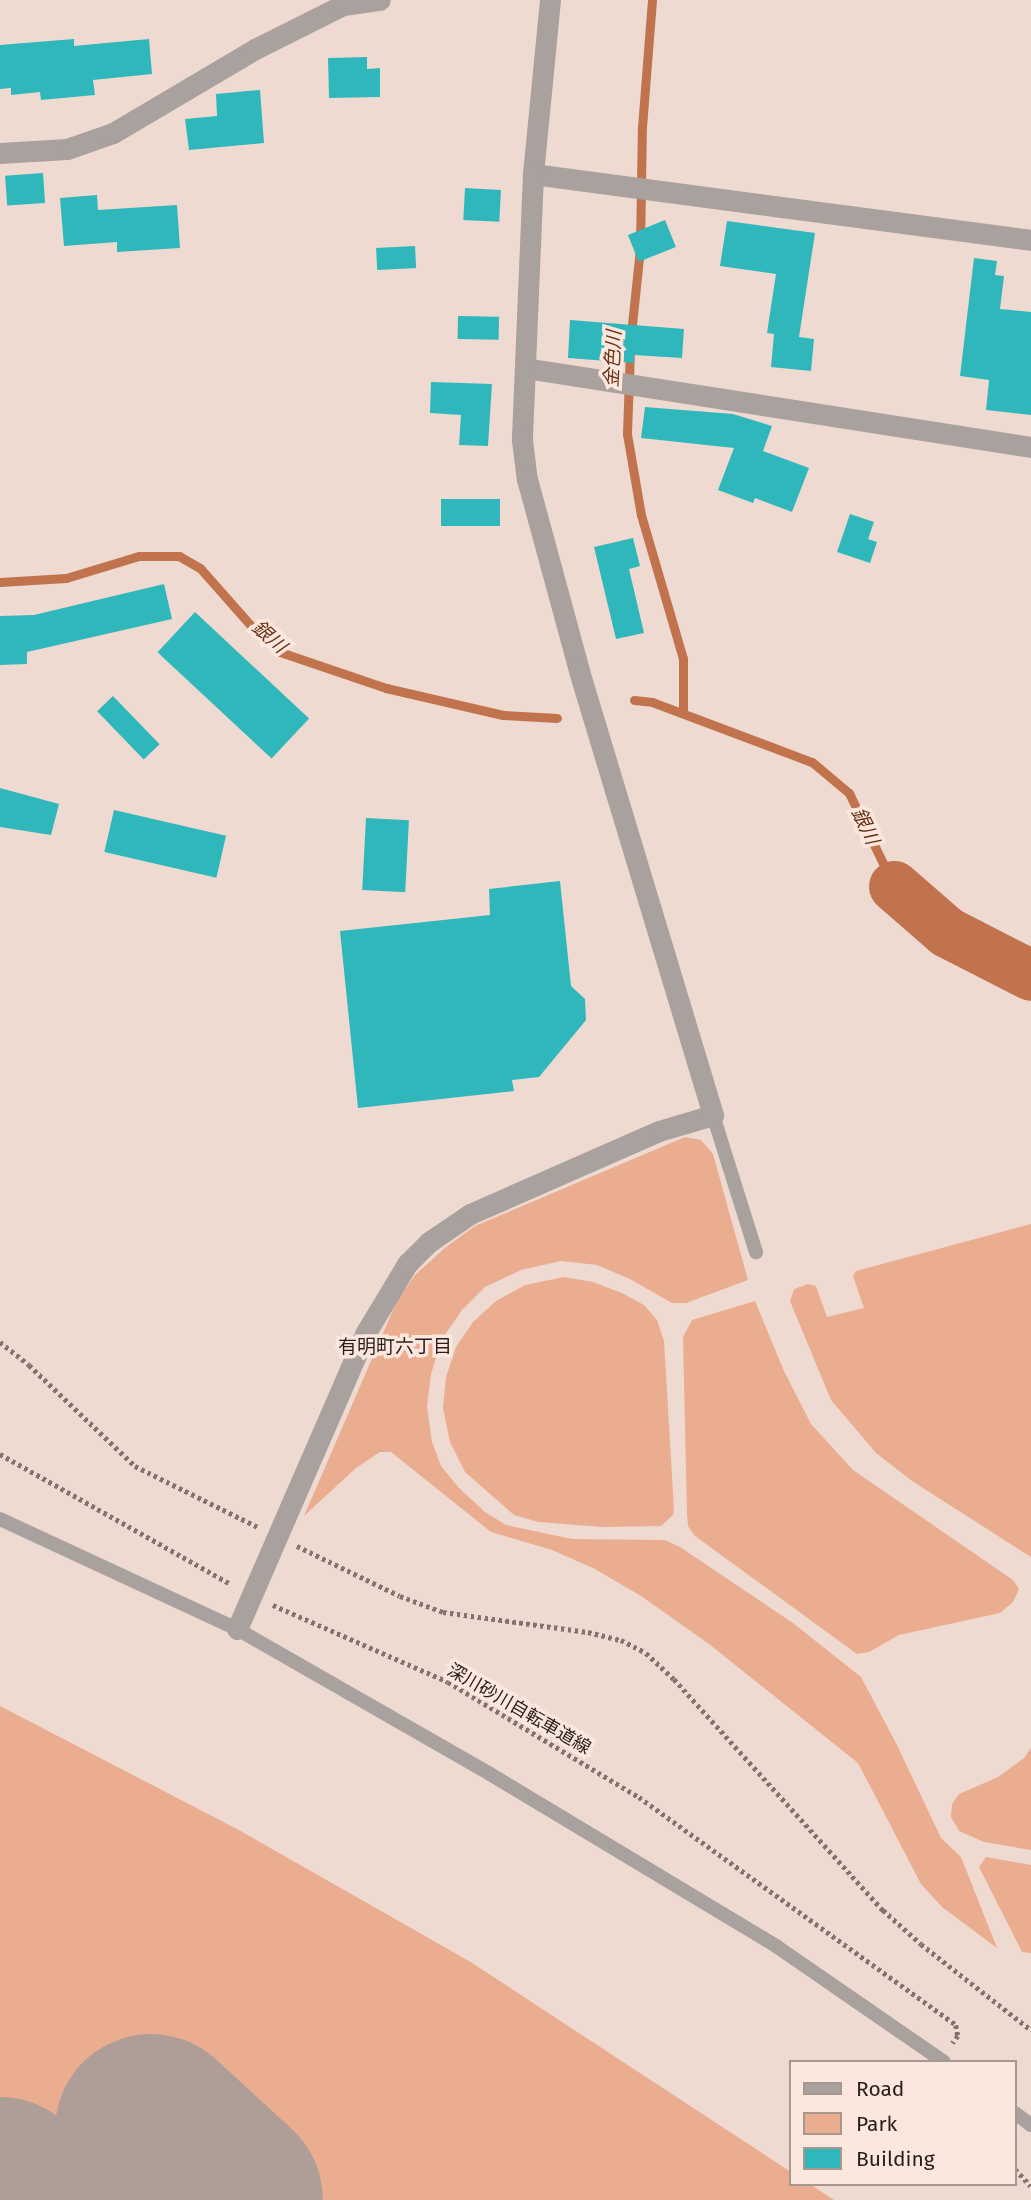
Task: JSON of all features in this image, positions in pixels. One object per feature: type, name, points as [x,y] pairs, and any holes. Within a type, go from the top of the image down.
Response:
[{"type":"street","points":[[0,153],[67,149],[113,133],[255,49],[343,2],[380,0]]},
{"type":"street","points":[[237,1629],[365,1334],[401,1273],[429,1242],[470,1214],[659,1131],[713,1115],[579,671],[527,480],[522,440],[533,174],[550,0]]},
{"type":"street","points":[[533,174],[1031,240]]},
{"type":"street","points":[[525,368],[1031,447]]},
{"type":"lane","points":[[713,1115],[755,1252]]},
{"type":"lane","points":[[0,1519],[237,1629],[502,1781],[776,1946],[942,2060]]},
{"type":"path","points":[[0,1342],[29,1365],[135,1466],[400,1596],[443,1612],[588,1632],[621,1640],[646,1653],[674,1679],[883,1910],[921,1944],[1031,2030]]},
{"type":"path","name":"深川砂川自転車道線","points":[[0,1454],[252,1596],[448,1682],[639,1797],[956,2025],[958,2036],[944,2060]]},
{"type":"path","points":[[1017,2171],[1031,2186]]},
{"type":"green space","points":[[685,1137],[701,1140],[713,1154],[748,1280],[686,1303],[672,1303],[630,1279],[597,1265],[561,1261],[521,1270],[485,1287],[462,1310],[442,1339],[431,1374],[427,1407],[432,1442],[441,1466],[459,1488],[485,1512],[506,1525],[572,1539],[665,1540],[680,1547],[793,1623],[861,1677],[941,1838],[961,1857],[997,1948],[942,1907],[921,1884],[858,1763],[709,1644],[641,1596],[593,1568],[552,1550],[491,1532],[391,1452],[380,1452],[356,1468],[304,1516],[396,1303],[415,1275],[475,1226]]},
{"type":"green space","points":[[1031,1224],[1031,1557],[912,1481],[876,1453],[831,1400],[790,1301],[794,1289],[808,1284],[816,1286],[827,1317],[864,1308],[853,1276],[856,1271]]},
{"type":"green space","points":[[564,1277],[593,1282],[622,1293],[644,1305],[657,1320],[664,1341],[674,1509],[673,1515],[661,1526],[603,1527],[538,1522],[514,1515],[465,1472],[450,1442],[443,1408],[446,1377],[456,1347],[473,1322],[496,1301],[525,1285]]},
{"type":"green space","points":[[755,1301],[784,1371],[811,1424],[853,1470],[1013,1580],[1019,1589],[1013,1602],[1000,1613],[899,1635],[869,1652],[857,1654],[695,1536],[688,1526],[687,1514],[683,1337],[692,1320]]},
{"type":"green space","points":[[0,1706],[237,1829],[469,1961],[790,2171],[790,2186],[813,2186],[834,2200],[73,2200],[0,2133]]},
{"type":"green space","points":[[1031,1748],[1031,1850],[984,1842],[959,1831],[951,1817],[952,1804],[959,1794],[998,1777],[1024,1758]]},
{"type":"green space","points":[[986,1857],[1031,1865],[1031,1953],[1022,1952],[979,1867]]},
{"type":"green space","points":[[0,2154],[51,2200],[0,2200]]},
{"type":"building","points":[[74,39],[74,46],[149,39],[152,74],[93,80],[95,95],[41,100],[40,92],[11,95],[11,88],[0,89],[0,45]]},
{"type":"building","points":[[367,57],[367,69],[380,68],[380,97],[329,98],[328,58]]},
{"type":"building","points":[[260,90],[264,143],[189,150],[185,119],[217,116],[216,94]]},
{"type":"building","points":[[43,173],[45,203],[7,206],[5,176]]},
{"type":"building","points":[[465,188],[501,190],[499,222],[463,220]]},
{"type":"building","points":[[97,195],[98,210],[177,205],[180,248],[117,252],[117,242],[64,246],[60,198]]},
{"type":"building","points":[[665,220],[676,247],[639,262],[628,235]]},
{"type":"building","points":[[727,221],[815,233],[799,337],[814,339],[811,371],[771,367],[774,334],[767,333],[776,274],[720,266]]},
{"type":"building","points":[[415,246],[416,268],[377,270],[376,248]]},
{"type":"building","points":[[974,258],[997,261],[995,275],[1004,276],[1000,309],[1031,312],[1031,415],[986,410],[989,380],[960,376]]},
{"type":"building","points":[[458,316],[499,317],[499,340],[458,339]]},
{"type":"building","points":[[570,320],[684,329],[682,358],[634,355],[634,363],[568,358]]},
{"type":"building","points":[[431,382],[492,384],[488,446],[459,445],[461,415],[430,413]]},
{"type":"building","points":[[645,407],[733,414],[772,426],[763,451],[809,468],[792,512],[755,498],[753,503],[718,490],[734,448],[641,438]]},
{"type":"building","points":[[441,499],[500,499],[500,526],[441,526]]},
{"type":"building","points":[[850,514],[874,522],[868,539],[877,542],[870,563],[837,552]]},
{"type":"building","points":[[633,538],[640,566],[629,569],[644,633],[616,639],[594,547]]},
{"type":"building","points":[[164,584],[172,619],[27,652],[27,664],[0,665],[0,616],[34,615]]},
{"type":"building","points":[[195,612],[309,718],[272,759],[157,652]]},
{"type":"building","points":[[113,696],[160,744],[144,759],[97,711]]},
{"type":"building","points":[[0,788],[59,804],[51,835],[0,827]]},
{"type":"building","points":[[114,810],[226,836],[216,878],[104,852]]},
{"type":"building","points":[[366,818],[409,820],[405,892],[362,890]]},
{"type":"building","points":[[560,881],[571,986],[585,999],[586,1020],[539,1077],[512,1080],[514,1091],[358,1108],[340,931],[490,915],[489,889]]},
{"type":"waterway","name":"金色川","points":[[631,334],[640,248],[642,127],[652,0]]},
{"type":"waterway","name":"金色川","points":[[630,351],[627,434],[641,515],[683,659],[683,713]]},
{"type":"waterway","name":"銀川","points":[[0,582],[66,578],[139,556],[179,556],[200,568],[254,629],[280,652],[386,688],[503,715],[557,718]]},
{"type":"waterway","name":"銀川","points":[[634,700],[652,702],[812,762],[849,793],[894,886]]},
{"type":"waterway","name":"銀川","points":[[894,886],[947,932],[1031,975]]},
{"type":"runway","points":[[151,2130],[227,2200]]},
{"type":"runway","points":[[0,2193],[8,2200]]},
{"type":"district","name":"有明町六丁目","points":[[395,1347]]}]
